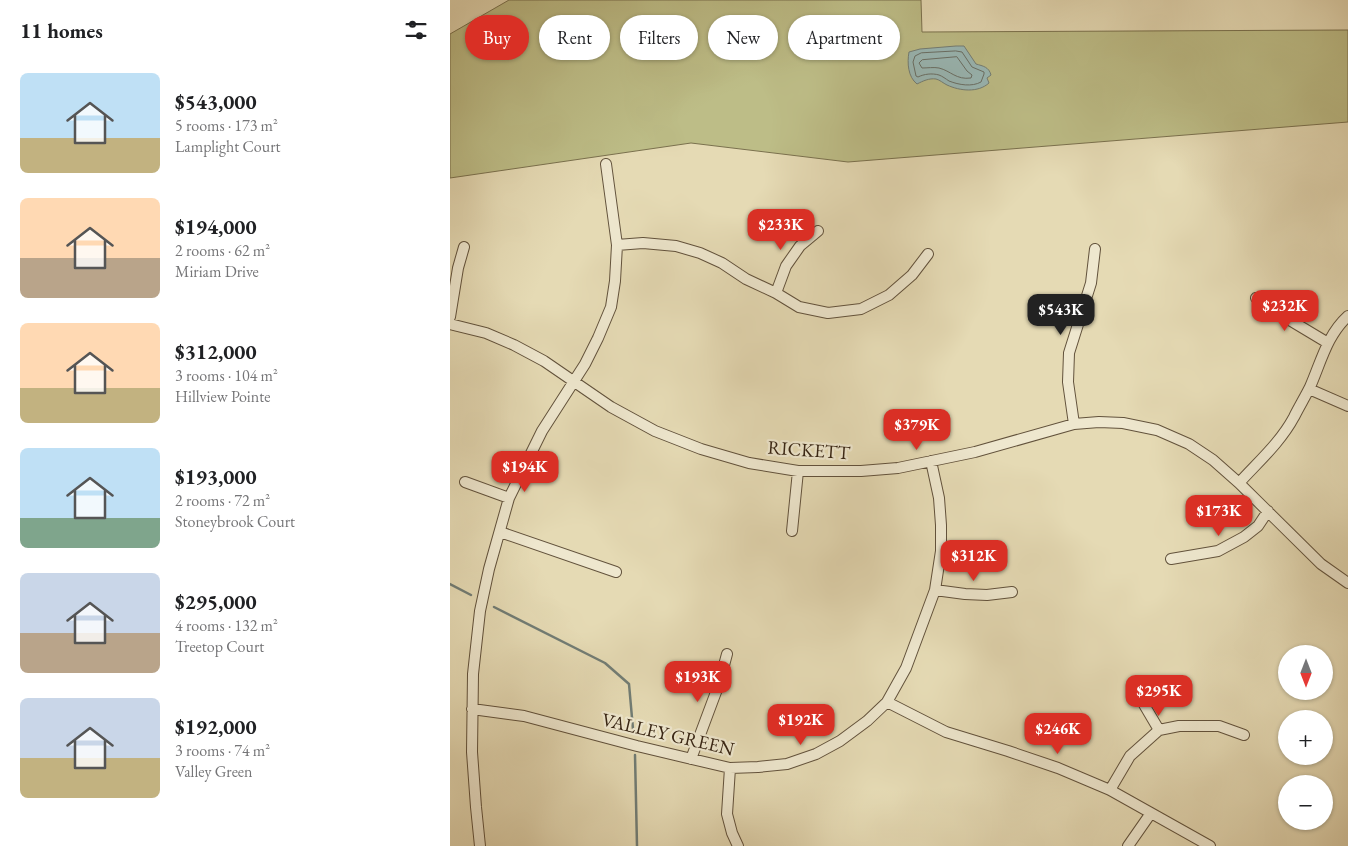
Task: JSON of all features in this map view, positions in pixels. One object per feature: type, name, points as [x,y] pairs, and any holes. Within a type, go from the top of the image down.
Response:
[{"type":"street","points":[[480,846],[472,752],[472,709],[473,674],[480,612],[489,569],[509,498],[542,431],[585,364],[611,307],[617,245],[606,164]]},
{"type":"street","points":[[776,293],[786,266],[800,246],[818,231]]},
{"type":"street","points":[[617,245],[643,243],[676,246],[700,253],[722,263],[799,307],[828,313],[861,309],[889,295],[912,275],[928,254]]},
{"type":"street","points":[[450,317],[458,268],[464,247]]},
{"type":"street","points":[[1074,424],[1068,382],[1069,352],[1091,283],[1095,250]]},
{"type":"street","points":[[1256,298],[1328,343]]},
{"type":"street","points":[[1239,483],[1272,448],[1292,420],[1309,389],[1328,343],[1338,325],[1348,316]]},
{"type":"street","name":"RICKETT","points":[[450,324],[486,333],[514,345],[544,361],[611,407],[655,431],[700,449],[749,463],[798,471],[861,471],[898,468],[975,452],[1074,424],[1122,423],[1157,430],[1189,444],[1213,460],[1321,564],[1348,583]]},
{"type":"street","points":[[1309,389],[1348,406]]},
{"type":"street","name":"VALLEY GREEN","points":[[472,709],[524,716],[576,731],[730,768],[787,764],[816,754],[840,742],[867,721],[887,702],[906,668],[935,590],[941,551],[941,525],[939,498],[931,461]]},
{"type":"street","points":[[792,531],[798,471]]},
{"type":"street","points":[[465,482],[509,498]]},
{"type":"street","points":[[1171,558],[1218,551],[1244,537],[1258,526],[1268,511]]},
{"type":"street","points":[[500,532],[616,572]]},
{"type":"street","points":[[935,590],[987,595],[1012,592]]},
{"type":"street","points":[[691,759],[719,684],[727,654]]},
{"type":"street","points":[[1139,696],[1159,730]]},
{"type":"street","points":[[887,702],[946,732],[1058,768],[1110,790],[1210,846]]},
{"type":"street","points":[[1110,790],[1130,756],[1159,730],[1179,726],[1219,726],[1244,735]]},
{"type":"street","points":[[730,768],[727,814],[738,846]]},
{"type":"street","points":[[1128,846],[1152,814]]},
{"type":"green space","points":[[509,0],[921,0],[922,32],[1348,30],[1348,122],[848,162],[691,143],[450,178],[450,34],[465,25],[465,60],[529,60],[529,15],[483,15]]},
{"type":"water","points":[[964,46],[976,64],[989,70],[991,75],[987,78],[989,83],[974,90],[963,90],[936,79],[928,79],[917,84],[914,81],[909,70],[909,52],[920,49]]},
{"type":"waterway","points":[[450,584],[471,595]]},
{"type":"waterway","points":[[494,607],[605,663],[629,684],[633,729]]},
{"type":"waterway","points":[[635,755],[637,846]]}]
